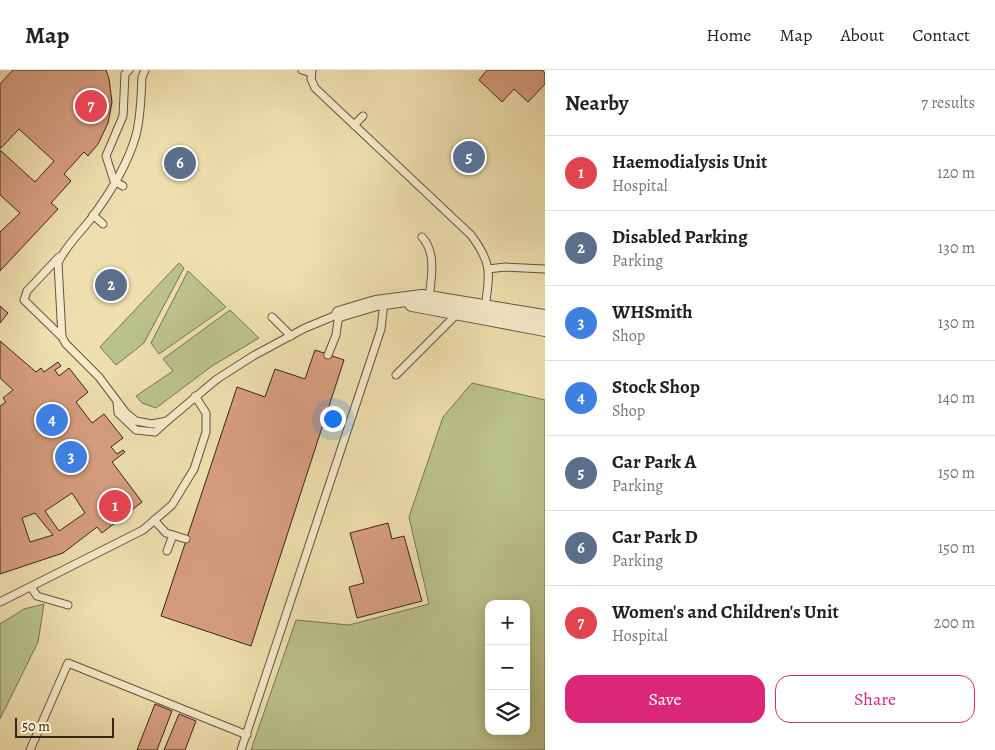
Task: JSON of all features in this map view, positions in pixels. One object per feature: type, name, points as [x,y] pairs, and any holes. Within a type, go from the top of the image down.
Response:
[{"type":"street","points":[[339,314],[414,297],[429,302],[485,312],[545,329]]},
{"type":"street","points":[[485,312],[545,317]]},
{"type":"lane","points":[[123,186],[114,181],[106,156],[123,116],[125,74],[129,70]]},
{"type":"lane","points":[[146,70],[142,77],[136,135],[114,181],[93,215],[62,254],[27,291],[24,300],[99,377],[126,413],[136,421],[152,424],[167,421],[194,396],[246,361],[291,336],[339,314]]},
{"type":"lane","points":[[302,70],[312,72],[315,88],[471,235],[481,249],[488,269],[490,280],[485,312]]},
{"type":"lane","points":[[354,125],[363,116]]},
{"type":"lane","points":[[93,215],[103,224]]},
{"type":"lane","points":[[422,237],[430,247],[432,261],[429,302]]},
{"type":"lane","points":[[62,254],[58,263],[62,337]]},
{"type":"lane","points":[[488,269],[505,267],[545,269]]},
{"type":"lane","points":[[241,750],[391,302]]},
{"type":"lane","points":[[396,375],[460,307]]},
{"type":"lane","points":[[328,355],[336,335],[339,314]]},
{"type":"lane","points":[[272,317],[291,336]]},
{"type":"lane","points":[[0,602],[143,530],[172,504],[194,469],[206,432],[206,413],[194,396]]},
{"type":"lane","points":[[154,520],[166,533],[186,539]]},
{"type":"lane","points":[[167,552],[173,535]]},
{"type":"lane","points":[[31,587],[37,596],[68,605]]},
{"type":"lane","points":[[30,750],[68,664],[247,735]]},
{"type":"green space","points":[[179,263],[184,268],[144,343],[116,365],[100,347]]},
{"type":"green space","points":[[188,271],[226,307],[159,354],[151,343]]},
{"type":"green space","points":[[230,310],[259,338],[212,366],[156,408],[142,403],[136,396],[173,371],[163,359]]},
{"type":"green space","points":[[472,383],[545,400],[545,750],[251,750],[296,620],[349,625],[429,604],[409,517],[443,417]]},
{"type":"green space","points":[[44,604],[38,642],[0,719],[0,624],[24,609]]},
{"type":"building","points":[[13,70],[106,70],[112,102],[108,123],[98,144],[88,156],[84,152],[64,174],[71,181],[51,203],[58,209],[0,271],[0,232],[20,213],[0,195],[0,150],[35,182],[54,161],[19,129],[0,149],[0,84]]},
{"type":"building","points":[[487,70],[542,70],[545,73],[545,84],[528,102],[514,89],[502,102],[479,80]]},
{"type":"building","points":[[0,306],[8,313],[0,323]]},
{"type":"building","points":[[0,341],[36,372],[41,368],[44,372],[58,362],[61,366],[55,370],[59,376],[69,368],[88,392],[76,402],[92,423],[104,414],[123,438],[111,447],[117,454],[123,450],[125,452],[112,462],[142,502],[102,533],[97,527],[63,553],[0,574],[0,406],[6,402],[3,398],[13,390],[0,378]],"holes":[[[72,493],[85,513],[59,531],[45,511]],[[35,513],[53,535],[30,542],[22,518]]]},
{"type":"building","points":[[315,350],[344,360],[251,646],[161,616],[237,387],[265,397],[275,369],[305,379]]},
{"type":"building","points":[[388,523],[392,539],[404,536],[422,601],[357,618],[349,587],[364,583],[350,533]]},
{"type":"building","points":[[155,704],[172,711],[157,750],[137,750]]},
{"type":"building","points":[[179,714],[196,721],[185,750],[164,750]]},
{"type":"place","name":"Women's and Children's Unit","points":[[91,106]]},
{"type":"place","name":"Car Park A","points":[[469,157]]},
{"type":"place","name":"Car Park D","points":[[180,163]]},
{"type":"place","name":"Disabled Parking","points":[[111,285]]},
{"type":"place","name":"Stock Shop","points":[[52,420]]},
{"type":"place","name":"WHSmith","points":[[71,457]]},
{"type":"place","name":"Haemodialysis Unit","points":[[115,506]]}]
